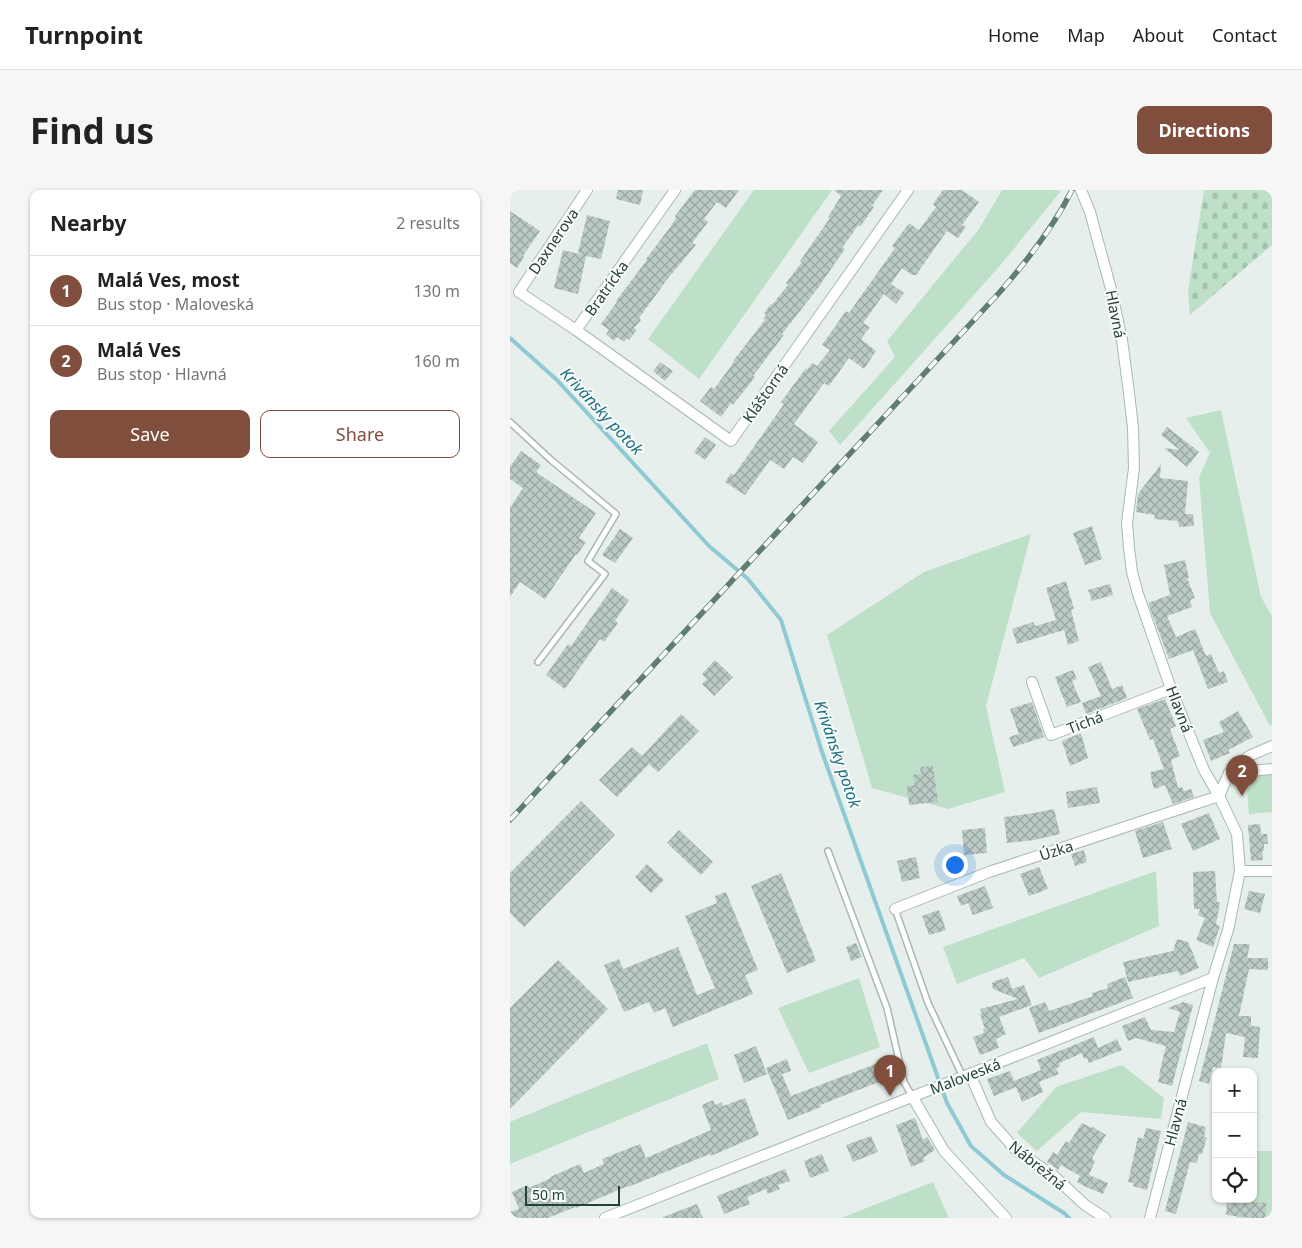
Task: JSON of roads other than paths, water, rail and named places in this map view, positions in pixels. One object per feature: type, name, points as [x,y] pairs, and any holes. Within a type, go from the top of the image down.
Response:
[{"type":"street","name":"Daxnerova","points":[[519,292],[587,190]]},
{"type":"street","name":"Bratrícka","points":[[519,292],[576,330],[676,190]]},
{"type":"street","name":"Kláštorná","points":[[576,330],[731,440],[908,190]]},
{"type":"street","name":"Hlavná","points":[[1081,190],[1090,212],[1111,289],[1122,340],[1133,428],[1134,468],[1127,523],[1132,572],[1171,689],[1204,770],[1237,834],[1240,870],[1228,930],[1150,1218]]},
{"type":"street","name":"Tichá","points":[[1032,682],[1051,735],[1171,689]]},
{"type":"street","points":[[1219,796],[1229,773],[1249,756],[1272,746]]},
{"type":"street","points":[[1229,773],[1272,769]]},
{"type":"street","name":"Úzka","points":[[895,909],[989,872],[1219,796]]},
{"type":"street","points":[[1240,870],[1272,871]]},
{"type":"street","name":"Maloveská","points":[[605,1218],[1214,978]]},
{"type":"street","name":"Nábrežná","points":[[963,1077],[990,1122],[1017,1151],[1054,1176],[1085,1205],[1104,1218]]},
{"type":"street","points":[[915,1095],[944,1151],[1006,1218]]},
{"type":"lane","points":[[510,422],[616,514],[588,561],[605,574],[538,662]]},
{"type":"lane","points":[[828,851],[887,1008],[904,1082],[915,1095]]},
{"type":"lane","points":[[895,909],[928,1003],[963,1077]]},
{"type":"waterway","name":"Krivánsky potok","points":[[510,338],[557,380],[709,546],[748,579],[781,620],[822,752],[947,1103],[971,1146],[1004,1175],[1069,1218]]},
{"type":"railway","points":[[510,820],[999,293],[1039,244],[1057,218],[1072,190]]},
{"type":"place","name":"Malá Ves","points":[[1242,796]]},
{"type":"place","name":"Malá Ves, most","points":[[890,1096]]}]
